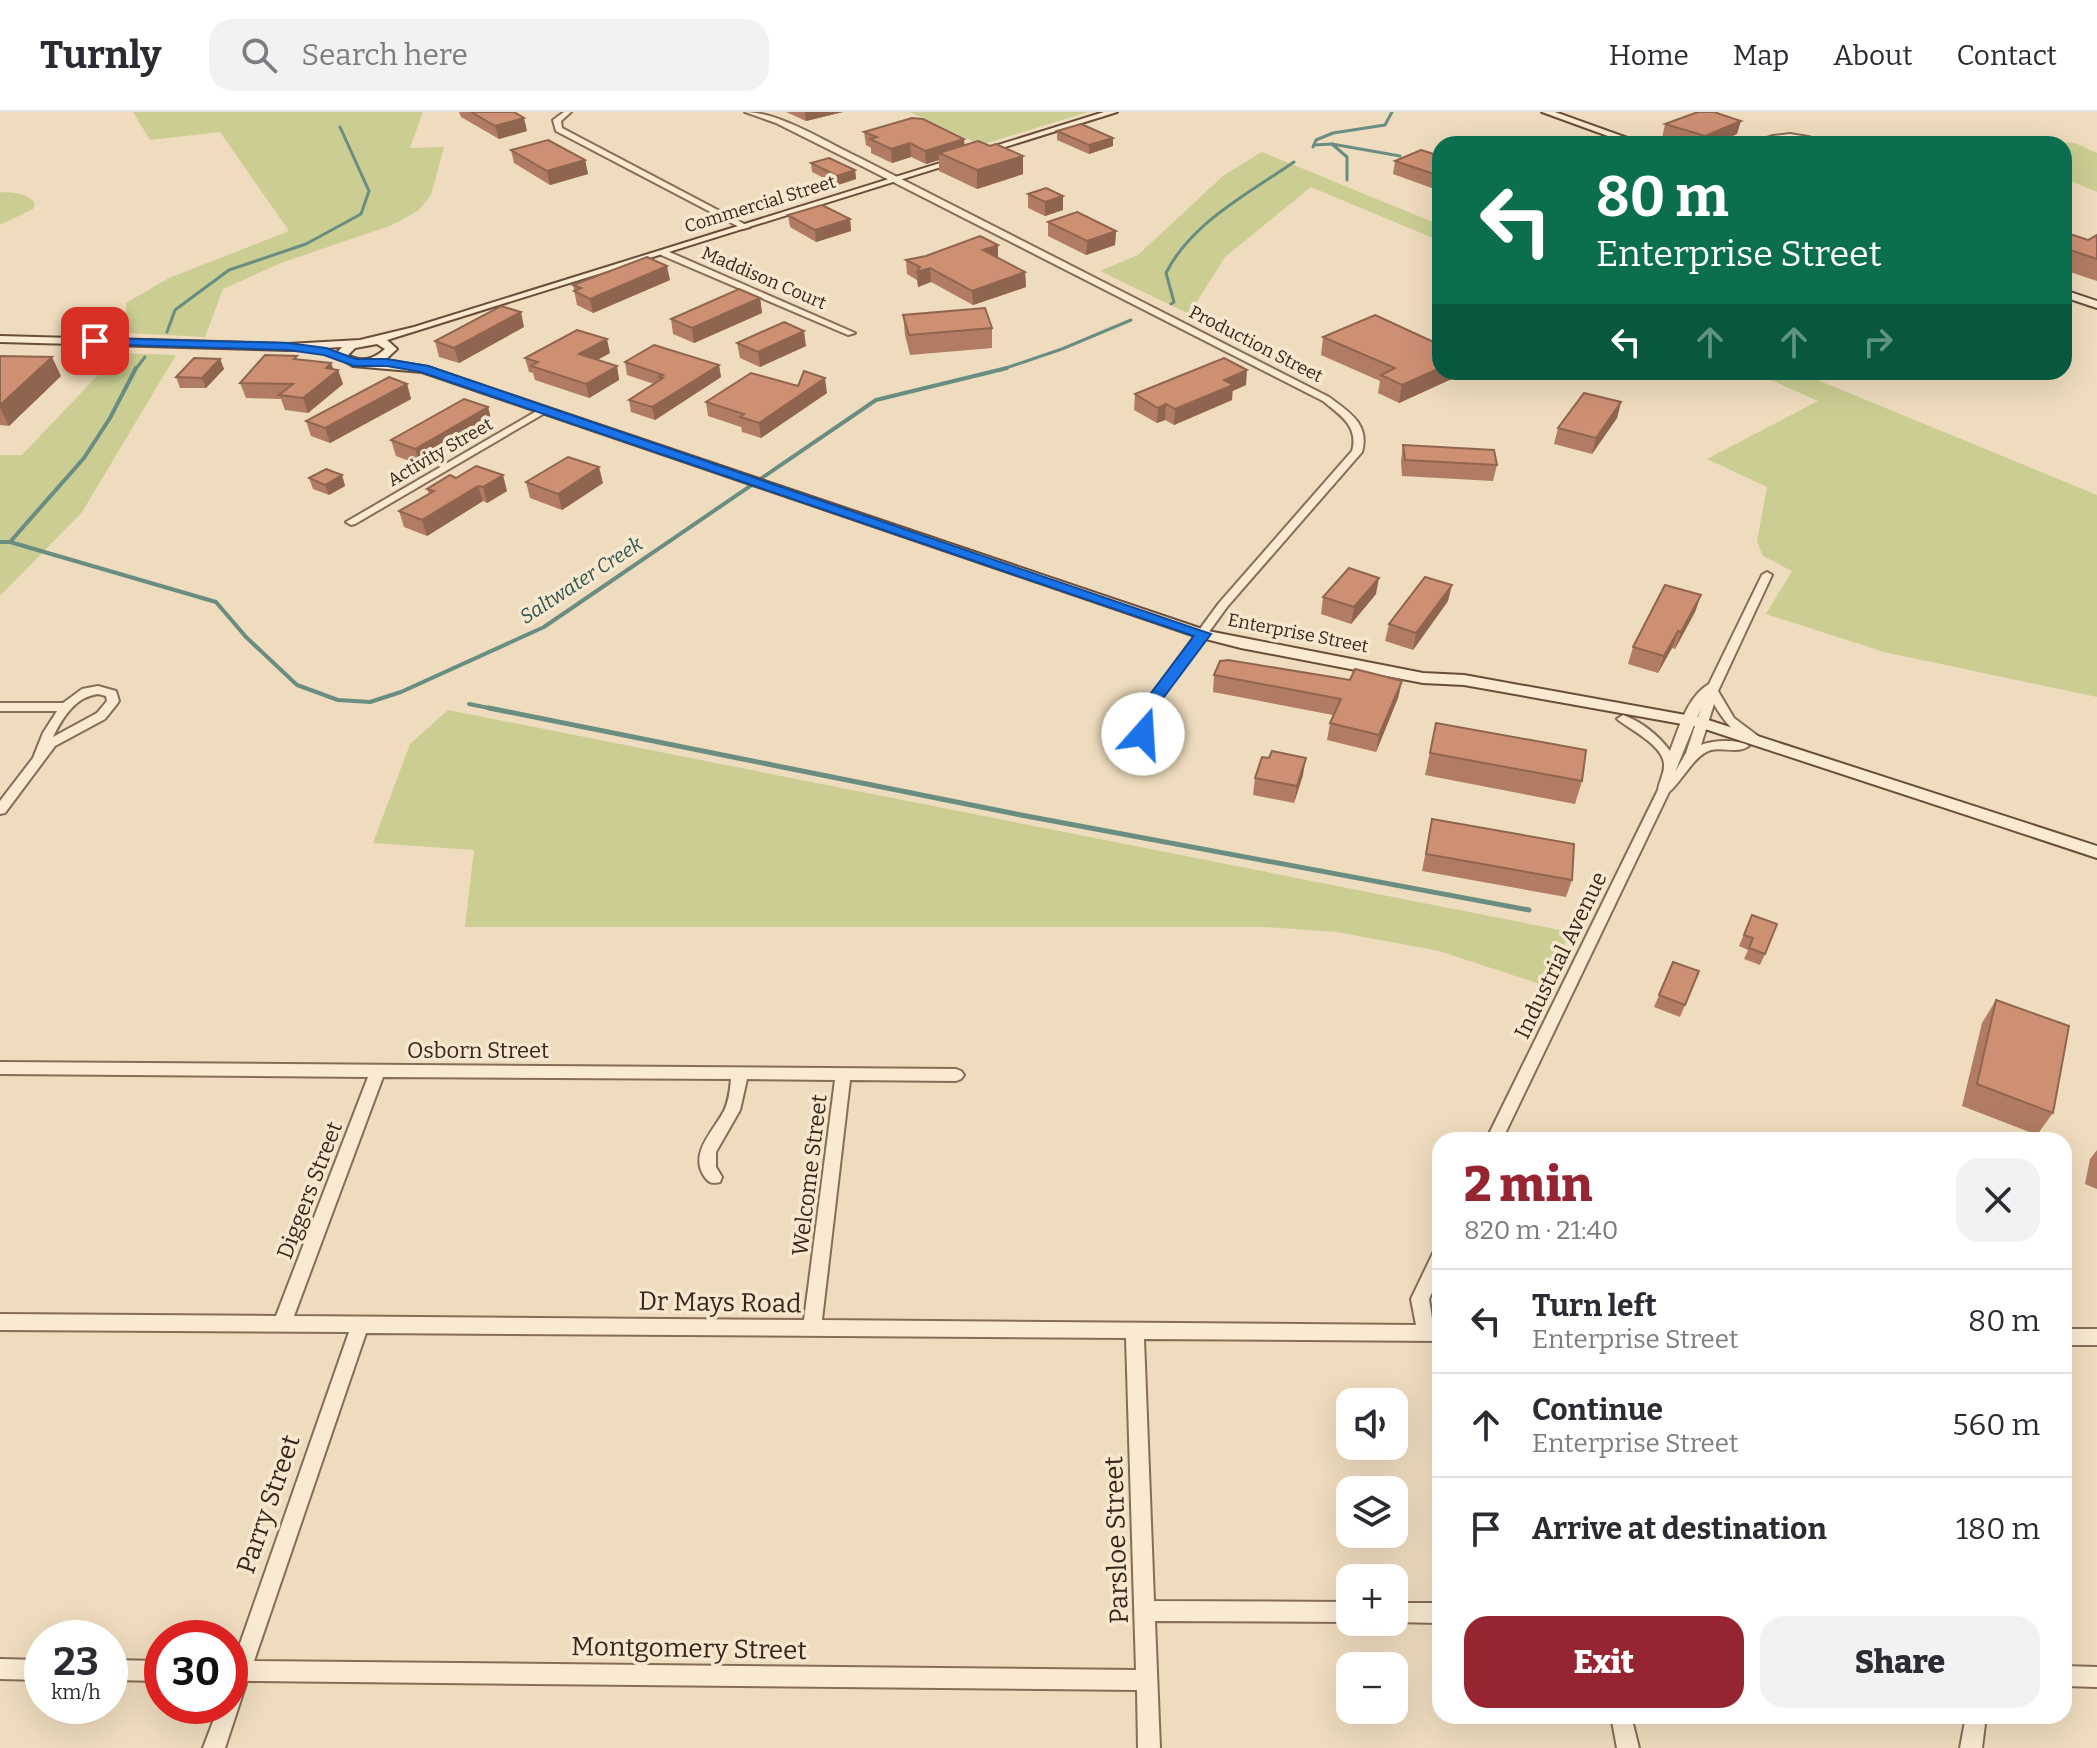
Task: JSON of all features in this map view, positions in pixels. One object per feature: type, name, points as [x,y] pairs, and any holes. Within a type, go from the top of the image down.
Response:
[{"type":"street","points":[[568,112],[557,120],[559,129],[746,227]]},
{"type":"street","name":"Production Street","points":[[748,112],[790,127],[896,180],[1326,399],[1353,420],[1360,441],[1357,452],[1223,605],[1150,705],[1143,734]]},
{"type":"street","name":"Commercial Street","points":[[361,342],[418,329],[1113,112]]},
{"type":"street","points":[[1531,112],[1601,136]]},
{"type":"street","points":[[1546,112],[1614,136]]},
{"type":"street","name":"Maddison Court","points":[[664,253],[851,333]]},
{"type":"street","points":[[2072,296],[2097,305]]},
{"type":"street","name":"Commercial Street","points":[[371,362],[386,356],[391,348],[418,329]]},
{"type":"street","points":[[0,339],[288,347],[382,342],[391,348]]},
{"type":"street","points":[[343,359],[342,352],[361,342]]},
{"type":"street","points":[[288,347],[326,352],[343,359]]},
{"type":"street","name":"Enterprise Street","points":[[391,348],[396,355],[424,369],[1203,634],[1241,644],[1440,681],[1459,688],[1623,719],[1694,727]]},
{"type":"street","name":"Enterprise Street","points":[[343,359],[354,363],[371,362],[424,369]]},
{"type":"street","name":"Activity Street","points":[[351,522],[545,410]]},
{"type":"street","name":"Industrial Avenue","points":[[1498,1132],[1664,790],[1664,778],[1714,690],[1767,575]]},
{"type":"street","name":"Enterprise Street","points":[[1440,681],[1464,680],[1694,727],[1750,743],[1843,777],[1884,785],[2097,852]]},
{"type":"street","points":[[1714,690],[1729,720],[1750,743]]},
{"type":"street","points":[[0,810],[38,757],[60,736],[105,713],[113,697],[109,692],[90,691],[77,696],[45,739],[38,757]]},
{"type":"street","points":[[0,707],[66,707]]},
{"type":"street","points":[[1623,719],[1636,726],[1667,755],[1671,766]]},
{"type":"street","name":"Industrial Avenue","points":[[1664,790],[1677,781],[1688,757],[1694,727]]},
{"type":"street","points":[[1688,757],[1709,746],[1750,743]]},
{"type":"street","name":"Osborn Street","points":[[0,1068],[956,1075]]},
{"type":"street","name":"Diggers Street","points":[[282,1324],[377,1072]]},
{"type":"street","points":[[714,1177],[707,1169],[706,1159],[733,1108],[740,1073]]},
{"type":"street","name":"Welcome Street","points":[[812,1329],[843,1074]]},
{"type":"street","points":[[1432,1273],[1420,1299],[1432,1330]]},
{"type":"street","name":"Dr Mays Road","points":[[0,1322],[1432,1333]]},
{"type":"street","name":"Parry Street","points":[[248,1636],[360,1325]]},
{"type":"street","name":"Parsloe Street","points":[[1135,1331],[1149,1748]]},
{"type":"street","points":[[2072,1337],[2097,1337]]},
{"type":"street","points":[[1144,1611],[1336,1612]]},
{"type":"street","points":[[1408,1613],[1432,1613]]},
{"type":"street","points":[[0,1669],[24,1670]]},
{"type":"street","name":"Montgomery Street","points":[[248,1672],[1147,1680]]},
{"type":"street","points":[[2072,1676],[2097,1677]]},
{"type":"street","name":"Parry Street","points":[[214,1748],[222,1724]]},
{"type":"street","points":[[1623,1724],[1628,1748]]},
{"type":"street","points":[[1971,1748],[1975,1724]]},
{"type":"green space","points":[[133,112],[423,112],[410,148],[444,147],[431,195],[418,211],[392,225],[281,263],[223,289],[205,337],[125,333],[126,303],[169,278],[289,231],[220,132],[150,140]]},
{"type":"green space","points":[[910,112],[1088,112],[981,145]]},
{"type":"green space","points":[[2072,143],[2097,153],[2097,192],[2072,181]]},
{"type":"green space","points":[[1262,152],[1432,222],[1432,238],[1311,187],[1225,257],[1189,314],[1100,271],[1138,255],[1224,175]]},
{"type":"green space","points":[[0,192],[27,197],[35,203],[33,209],[0,225]]},
{"type":"green space","points":[[119,353],[176,355],[82,512],[0,596],[0,455],[22,455]]},
{"type":"green space","points":[[1771,380],[1817,380],[2097,495],[2097,697],[1884,652],[1766,614],[1792,571],[1763,556],[1757,541],[1767,487],[1707,459],[1818,401]]},
{"type":"green space","points":[[448,710],[1570,932],[1546,986],[1439,951],[1337,932],[1265,927],[465,927],[474,850],[373,843],[410,744]]},
{"type":"building","points":[[471,112],[514,112],[524,118],[495,126]]},
{"type":"building","points":[[1698,112],[1714,112],[1741,121],[1705,136],[1665,124]]},
{"type":"building","points":[[912,118],[923,119],[964,139],[925,151],[910,143],[891,149],[870,139],[877,137],[864,132]]},
{"type":"building","points":[[1081,124],[1113,138],[1089,145],[1057,131]]},
{"type":"building","points":[[548,140],[585,160],[547,171],[511,150]]},
{"type":"building","points":[[978,141],[990,146],[996,144],[1023,156],[977,170],[939,153]]},
{"type":"building","points":[[1421,150],[1432,153],[1432,173],[1395,161]]},
{"type":"building","points":[[829,158],[855,170],[837,176],[811,163]]},
{"type":"building","points":[[1046,188],[1063,196],[1045,202],[1028,194]]},
{"type":"building","points":[[822,205],[850,219],[815,230],[788,215]]},
{"type":"building","points":[[1077,212],[1116,231],[1087,241],[1048,222]]},
{"type":"building","points":[[2072,235],[2088,240],[2097,235],[2097,259],[2072,251]]},
{"type":"building","points":[[980,236],[998,245],[983,250],[1025,272],[972,291],[930,268],[917,272],[920,267],[906,260],[926,256]]},
{"type":"building","points":[[647,257],[667,266],[590,299],[574,291],[581,288],[573,285]]},
{"type":"building","points":[[739,289],[760,298],[692,328],[671,319]]},
{"type":"building","points":[[501,306],[521,312],[454,348],[435,341]]},
{"type":"building","points":[[985,308],[992,328],[909,335],[903,315]]},
{"type":"building","points":[[1375,315],[1432,341],[1432,372],[1402,385],[1381,375],[1395,368],[1323,337]]},
{"type":"building","points":[[784,322],[804,331],[758,352],[737,343]]},
{"type":"building","points":[[577,330],[607,339],[579,354],[617,366],[586,384],[531,366],[538,362],[525,358]]},
{"type":"building","points":[[654,345],[719,365],[652,407],[629,400],[663,378],[659,377],[663,375],[625,362]]},
{"type":"building","points":[[265,355],[297,356],[294,359],[331,363],[326,368],[338,370],[303,398],[279,395],[293,384],[240,383]]},
{"type":"building","points":[[0,356],[52,357],[0,405]]},
{"type":"building","points":[[194,358],[220,359],[202,378],[176,377]]},
{"type":"building","points":[[1224,358],[1247,370],[1224,380],[1233,385],[1175,409],[1166,404],[1158,408],[1135,394]]},
{"type":"building","points":[[804,371],[825,378],[759,423],[740,417],[744,414],[706,402],[751,373],[798,386]]},
{"type":"building","points":[[389,377],[407,384],[325,428],[306,421]]},
{"type":"building","points":[[1584,393],[1621,402],[1596,438],[1558,428]]},
{"type":"building","points":[[464,399],[488,407],[415,449],[391,440]]},
{"type":"building","points":[[1403,445],[1494,450],[1497,465],[1405,460]]},
{"type":"building","points":[[568,457],[599,467],[558,494],[526,482]]},
{"type":"building","points":[[476,466],[503,475],[483,487],[478,486],[422,520],[399,511],[434,491],[427,489],[450,475],[456,478]]},
{"type":"building","points":[[326,469],[342,475],[325,485],[309,478]]},
{"type":"building","points":[[1349,568],[1379,578],[1354,607],[1323,597]]},
{"type":"building","points":[[1425,577],[1452,585],[1416,633],[1389,624]]},
{"type":"building","points":[[1665,585],[1701,595],[1664,656],[1633,647]]},
{"type":"building","points":[[1220,661],[1350,680],[1355,669],[1402,681],[1379,735],[1330,723],[1341,699],[1214,675]]},
{"type":"building","points":[[1436,723],[1586,750],[1582,781],[1430,753]]},
{"type":"building","points":[[1272,751],[1306,758],[1297,786],[1255,778],[1262,757],[1269,758]]},
{"type":"building","points":[[1432,819],[1574,844],[1572,880],[1426,854]]},
{"type":"building","points":[[1752,915],[1777,924],[1765,954],[1749,948],[1753,938],[1744,935]]},
{"type":"building","points":[[1673,962],[1699,971],[1685,1005],[1659,995]]},
{"type":"building","points":[[1996,1000],[2069,1026],[2053,1113],[1977,1084]]},
{"type":"waterway","name":"Saltwater Creek","points":[[1313,147],[1316,140],[1333,133],[1385,125],[1392,112]]},
{"type":"waterway","points":[[167,332],[175,310],[229,270],[306,244],[361,214],[369,191],[340,127]]},
{"type":"waterway","points":[[1314,145],[1332,144]]},
{"type":"waterway","points":[[1332,144],[1400,156]]},
{"type":"waterway","points":[[1332,144],[1347,157],[1347,180]]},
{"type":"waterway","name":"Saltwater Creek","points":[[1171,304],[1174,302],[1166,273],[1190,239],[1222,210],[1294,162]]},
{"type":"waterway","name":"Saltwater Creek","points":[[1003,369],[1062,349],[1131,320]]},
{"type":"waterway","points":[[135,370],[145,357]]},
{"type":"waterway","points":[[10,542],[84,458],[110,418],[136,368]]},
{"type":"waterway","name":"Saltwater Creek","points":[[1003,369],[1007,368]]},
{"type":"waterway","name":"Saltwater Creek","points":[[10,542],[216,602],[246,637],[297,685],[338,700],[370,702],[401,692],[544,627],[876,400],[1003,369]]},
{"type":"waterway","name":"Saltwater Creek","points":[[0,542],[10,542]]},
{"type":"waterway","points":[[469,704],[489,708]]},
{"type":"waterway","points":[[489,708],[499,710]]},
{"type":"waterway","points":[[489,708],[1021,815],[1529,910]]},
{"type":"route","points":[[95,341],[288,347],[326,352],[354,363],[387,362],[424,369],[1203,634],[1150,705],[1143,734]]}]
